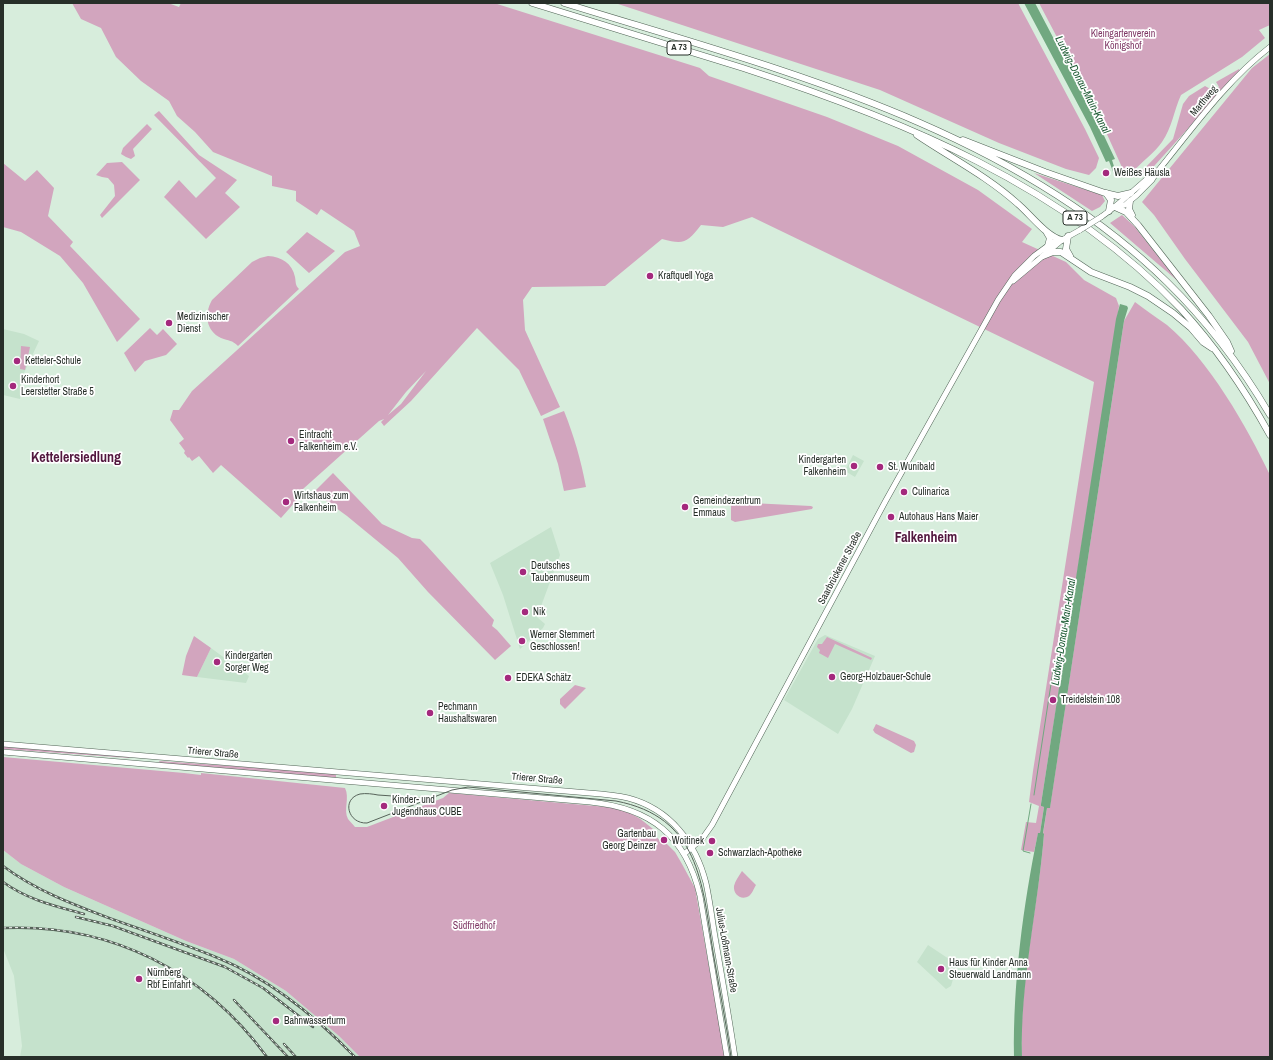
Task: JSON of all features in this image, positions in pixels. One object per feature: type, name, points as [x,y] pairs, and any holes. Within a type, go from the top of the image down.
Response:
[{"type":"highway","name":"A 73","points":[[532,3],[778,80],[855,107],[904,126],[948,146],[1034,192],[1089,228],[1155,283],[1182,310],[1216,351],[1241,386],[1270,435]]},
{"type":"highway","name":"A 73","points":[[564,3],[748,60],[812,81],[881,107],[947,136],[1004,164],[1036,182],[1108,231],[1135,252],[1170,285],[1210,328],[1233,359],[1270,415]]},
{"type":"highway","points":[[904,126],[981,175],[1016,202],[1054,237],[1065,238]]},
{"type":"highway","name":"A 73","points":[[947,136],[971,142],[1045,172],[1105,193],[1118,196],[1134,193]]},
{"type":"highway","points":[[1105,193],[1111,200],[1109,211]]},
{"type":"highway","points":[[1130,201],[1129,210],[1138,225]]},
{"type":"highway","points":[[1115,207],[1126,212],[1138,225],[1209,316],[1227,342],[1233,359]]},
{"type":"highway","points":[[1044,228],[1050,238],[1048,246]]},
{"type":"highway","name":"A 73","points":[[1065,238],[1066,248],[1073,259]]},
{"type":"highway","name":"A 73","points":[[1043,256],[1058,252],[1073,259],[1090,272],[1137,291],[1163,305],[1186,323],[1203,342],[1216,351]]},
{"type":"main road","name":"Marthweg","points":[[1065,238],[1101,217],[1152,180],[1229,85],[1270,47]]},
{"type":"main road","name":"Marthweg","points":[[1115,207],[1125,205],[1130,201],[1134,193]]},
{"type":"main road","name":"Saarbrückener Straße","points":[[684,854],[702,839],[712,825],[885,502],[989,316],[1015,275],[1024,265],[1053,242],[1065,238]]},
{"type":"main road","name":"Saarbrückener Straße","points":[[1008,286],[1065,238]]},
{"type":"main road","name":"Trierer Straße","points":[[3,744],[361,773],[583,792],[623,797],[646,805],[667,818],[683,834],[692,848]]},
{"type":"main road","name":"Trierer Straße","points":[[3,752],[613,805],[633,811],[651,820],[669,835],[684,854]]},
{"type":"main road","points":[[158,765],[157,761],[160,757]]},
{"type":"main road","points":[[356,782],[361,773]]},
{"type":"main road","name":"Julius-Loßmann-Straße","points":[[692,848],[700,863],[706,885],[735,1057]]},
{"type":"main road","name":"Julius-Loßmann-Straße","points":[[684,854],[693,873],[700,896],[727,1057]]},
{"type":"shaded area","points":[[1024,3],[1035,3],[1098,123],[1115,159],[1112,160],[1117,176],[1115,177],[1109,161],[1106,162],[1090,127]]},
{"type":"shaded area","points":[[1120,304],[1127,306],[1128,308],[1124,321],[1050,808],[1047,808],[1043,833],[1041,862],[1026,973],[1022,1029],[1022,1057],[1014,1057],[1015,1001],[1024,916],[1038,833],[1040,833],[1044,807],[1041,806],[1041,804],[1116,319]]},
{"type":"shaded area","name":"Ketteler-Schule","points":[[3,329],[24,334],[39,341],[24,373],[20,399],[3,395]]},
{"type":"shaded area","name":"Kindergarten Falkenheim","points":[[853,455],[864,461],[855,477],[845,471]]},
{"type":"shaded area","points":[[551,527],[560,555],[537,617],[545,624],[543,628],[520,649],[503,595],[490,563]]},
{"type":"shaded area","name":"Georg-Holzbauer-Schule","points":[[825,635],[875,656],[852,709],[838,734],[784,700],[818,639]]},
{"type":"shaded area","name":"Kindergarten Sorger Weg","points":[[211,648],[249,676],[246,683],[197,677]]},
{"type":"shaded area","points":[[3,850],[21,864],[64,887],[186,941],[234,959],[286,991],[339,1036],[360,1057],[20,1057],[22,1046],[14,976],[3,948]]},
{"type":"shaded area","name":"Haus für Kinder Anna Steuerwald Landmann","points":[[928,945],[949,959],[958,962],[951,986],[946,989],[917,962]]},
{"type":"green space","points":[[72,3],[168,3],[179,7],[181,3],[494,3],[700,68],[709,76],[827,117],[898,146],[978,190],[1032,229],[1022,242],[1066,262],[1084,280],[1116,298],[1119,306],[1041,804],[1041,806],[1044,807],[1040,833],[1038,834],[1034,852],[1021,850],[1026,822],[1036,823],[1039,806],[1029,802],[1033,771],[1094,382],[752,217],[723,227],[701,225],[692,236],[684,241],[675,242],[662,239],[605,286],[532,287],[523,300],[525,330],[560,407],[541,416],[519,370],[477,328],[411,401],[384,426],[381,422],[384,419],[379,421],[303,489],[296,501],[281,518],[221,465],[213,473],[199,456],[192,461],[189,457],[188,458],[179,443],[184,439],[170,420],[173,410],[179,410],[192,391],[345,252],[360,246],[354,231],[321,209],[317,215],[296,201],[296,191],[272,186],[272,176],[213,152],[195,132],[177,116],[169,101],[141,81],[116,57],[101,28],[81,19]],"holes":[[[426,371],[401,404],[388,415],[406,392]]]},
{"type":"green space","points":[[615,3],[1018,3],[1099,158],[1096,168],[1089,175],[1066,169],[999,143],[880,90]]},
{"type":"green space","name":"Kleingartenverein Königshof","points":[[1039,3],[1270,3],[1270,25],[1259,30],[1265,38],[1242,57],[1181,95],[1168,131],[1162,142],[1131,173],[1125,174],[1101,121]]},
{"type":"green space","points":[[1270,54],[1270,384],[1248,342],[1185,259],[1154,215],[1142,202],[1252,68]]},
{"type":"green space","points":[[1239,69],[1240,71],[1146,175],[1142,171],[1173,139],[1183,104],[1189,96],[1205,86],[1214,91],[1219,87],[1216,82]]},
{"type":"green space","points":[[159,111],[199,155],[237,180],[225,193],[240,207],[206,239],[164,197],[179,180],[196,198],[216,178],[154,115]]},
{"type":"green space","points":[[147,124],[152,129],[133,149],[135,156],[131,159],[121,154],[123,148]]},
{"type":"green space","points":[[122,162],[140,180],[102,218],[100,215],[115,196],[114,185],[108,178],[96,175],[107,163]]},
{"type":"green space","points":[[3,163],[25,181],[37,170],[54,188],[48,216],[73,242],[70,246],[140,319],[117,342],[83,283],[60,256],[21,232],[3,227]]},
{"type":"green space","points":[[1034,173],[1102,195],[1105,201],[1100,207],[1092,211]]},
{"type":"green space","points":[[1122,215],[1134,226],[1179,282],[1110,223]]},
{"type":"green space","points":[[307,232],[335,251],[309,273],[286,252]]},
{"type":"green space","points":[[268,256],[282,259],[289,264],[294,272],[296,285],[299,289],[238,346],[216,335],[209,327],[207,316],[209,305],[212,300],[252,262]]},
{"type":"green space","points":[[1135,302],[1167,325],[1198,356],[1226,395],[1250,436],[1270,475],[1270,1056],[1022,1057],[1023,1001],[1041,862],[1043,834],[1047,808],[1050,807],[1124,321]]},
{"type":"green space","points":[[150,328],[157,335],[163,329],[177,344],[166,355],[145,361],[135,372],[124,353]]},
{"type":"green space","points":[[21,346],[30,347],[25,370],[20,369]]},
{"type":"green space","points":[[564,411],[577,448],[586,487],[564,491],[558,464],[543,419]]},
{"type":"green space","points":[[333,473],[382,524],[412,538],[420,539],[494,620],[492,626],[511,646],[495,660],[428,592],[398,558],[347,516],[314,492]]},
{"type":"green space","points":[[731,502],[813,507],[812,509],[735,522],[731,520]]},
{"type":"green space","points":[[194,636],[211,648],[197,677],[182,675],[186,656]]},
{"type":"green space","points":[[827,637],[872,658],[871,660],[833,643],[835,644],[828,658],[819,653],[820,650],[817,647],[818,644],[822,644]]},
{"type":"green space","points":[[575,685],[586,688],[565,709],[560,704],[560,699]]},
{"type":"green space","points":[[876,724],[914,741],[916,745],[914,752],[911,753],[875,733],[873,730]]},
{"type":"green space","points":[[3,745],[130,757],[3,749]]},
{"type":"green space","name":"Südfriedhof","points":[[3,757],[201,775],[201,773],[345,788],[347,796],[346,812],[348,819],[355,827],[367,827],[443,798],[449,793],[618,808],[624,810],[637,817],[653,829],[651,831],[663,844],[665,842],[675,852],[695,888],[725,1057],[360,1057],[339,1036],[286,991],[234,959],[186,941],[64,887],[21,864],[3,850]]},
{"type":"green space","points":[[159,761],[336,773],[336,778],[160,763]]},
{"type":"green space","points":[[742,871],[756,885],[750,895],[743,898],[736,894],[734,889],[735,882]]},
{"type":"waterway","name":"Ludwig-Donau-Main-Kanal","points":[[1034,795],[1053,671]]},
{"type":"waterway","points":[[1030,853],[1023,851],[1031,804]]},
{"type":"tram line","points":[[431,797],[422,798],[360,794],[350,801],[349,811],[355,820],[367,823],[452,790],[468,787],[616,801],[644,809],[665,822],[680,837],[692,856],[699,878],[705,901],[731,1057]]},
{"type":"railway","points":[[3,866],[15,875],[68,902],[218,958],[256,977],[291,1000],[340,1042],[355,1057]]},
{"type":"railway","points":[[3,882],[32,898],[84,914]]},
{"type":"railway","points":[[76,917],[113,926],[225,967],[263,988],[313,1027]]},
{"type":"railway","points":[[3,928],[42,929],[81,934],[117,944],[152,958],[184,977],[214,1000],[242,1027],[267,1057]]},
{"type":"railway","points":[[234,1000],[288,1057]]},
{"type":"railway","points":[[284,1044],[296,1057]]},
{"type":"place","name":"Weißes Häusla","points":[[1106,173]]},
{"type":"place","name":"Kraftquell Yoga","points":[[650,276]]},
{"type":"place","name":"Medizinischer Dienst","points":[[169,323]]},
{"type":"place","name":"Ketteler-Schule","points":[[17,361]]},
{"type":"place","name":"Kinderhort Leerstetter Straße 5","points":[[13,386]]},
{"type":"place","name":"Eintracht Falkenheim e.V.","points":[[291,441]]},
{"type":"place","name":"Kindergarten Falkenheim","points":[[854,466]]},
{"type":"place","name":"St. Wunibald","points":[[880,467]]},
{"type":"place","name":"Culinarica","points":[[904,492]]},
{"type":"place","name":"Wirtshaus zum Falkenheim","points":[[286,502]]},
{"type":"place","name":"Gemeindezentrum Emmaus","points":[[685,507]]},
{"type":"place","name":"Autohaus Hans Maier","points":[[891,517]]},
{"type":"place","name":"Deutsches Taubenmuseum","points":[[523,572]]},
{"type":"place","name":"Nik","points":[[525,612]]},
{"type":"place","name":"Werner Stemmert Geschlossen!","points":[[522,641]]},
{"type":"place","name":"Kindergarten Sorger Weg","points":[[217,662]]},
{"type":"place","name":"Georg-Holzbauer-Schule","points":[[832,677]]},
{"type":"place","name":"EDEKA Schätz","points":[[508,678]]},
{"type":"place","name":"Treidelstein 108","points":[[1053,700]]},
{"type":"place","name":"Pechmann Haushaltswaren","points":[[430,713]]},
{"type":"place","name":"Kinder- und Jugendhaus CUBE","points":[[384,806]]},
{"type":"place","name":"Gartenbau Georg Deinzer","points":[[664,840]]},
{"type":"place","name":"Woitinek","points":[[712,841]]},
{"type":"place","name":"Schwarzlach-Apotheke","points":[[710,853]]},
{"type":"place","name":"Haus für Kinder Anna Steuerwald Landmann","points":[[941,969]]},
{"type":"place","name":"Nürnberg Rbf Einfahrt","points":[[139,979]]},
{"type":"place","name":"Bahnwasserturm","points":[[276,1021]]},
{"type":"district","name":"Kettelersiedlung","points":[[76,458]]},
{"type":"district","name":"Falkenheim","points":[[926,538]]}]
